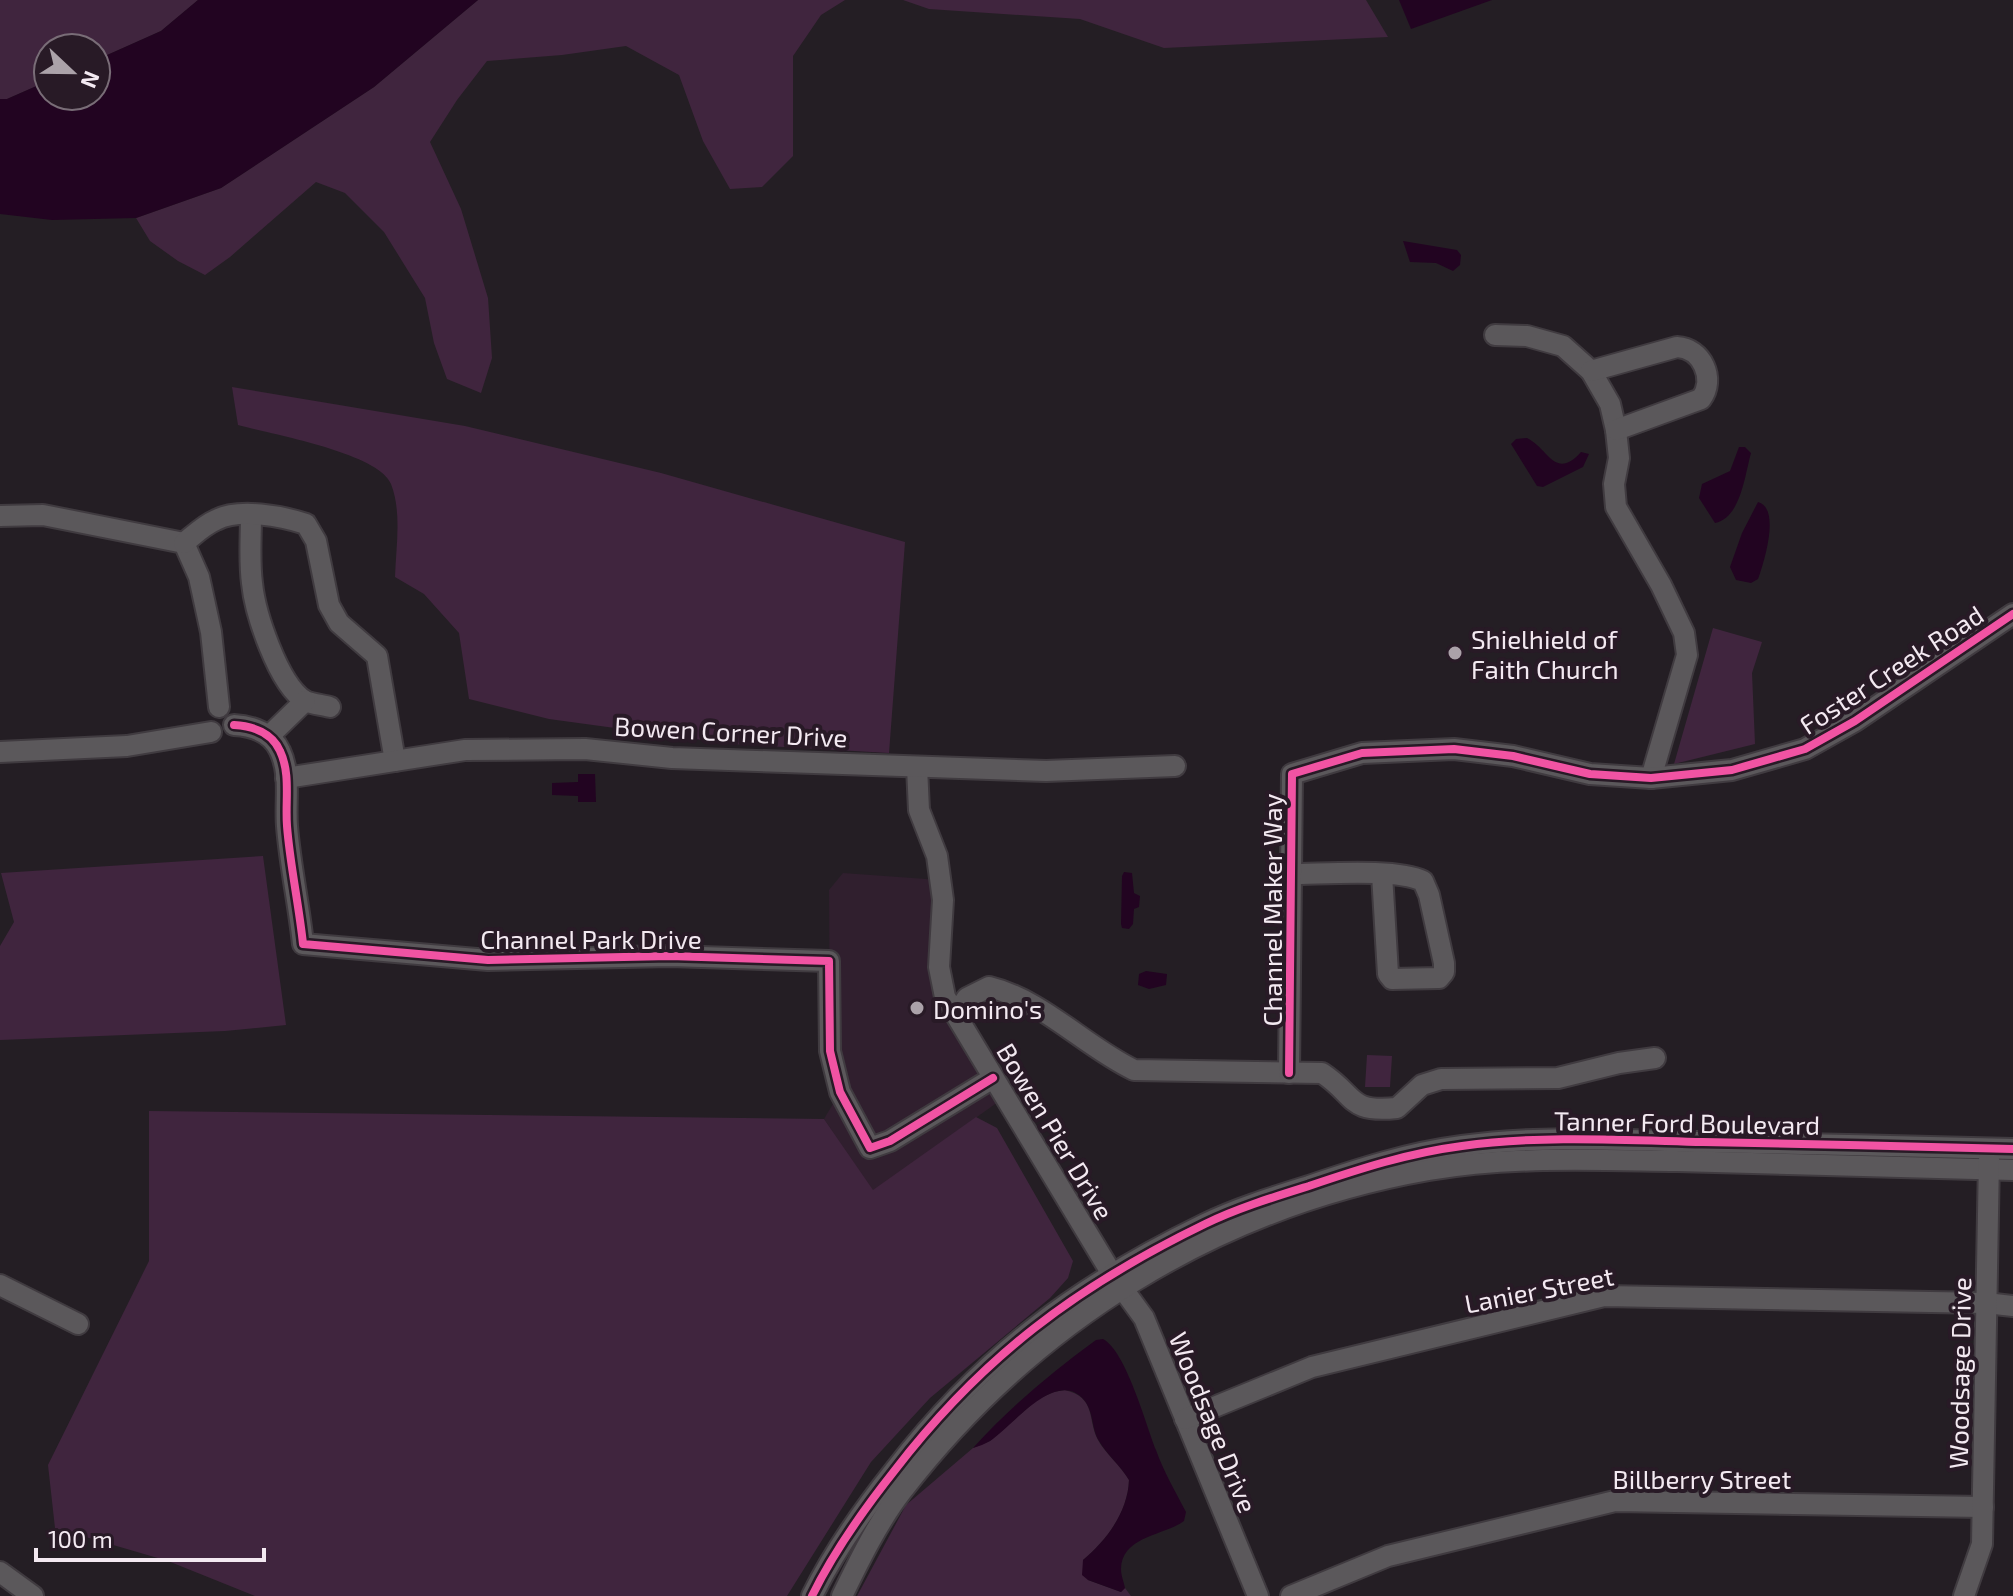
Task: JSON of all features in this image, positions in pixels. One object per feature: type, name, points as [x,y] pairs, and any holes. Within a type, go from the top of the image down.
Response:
[{"type":"street","points":[[1495,335],[1527,336],[1563,346],[1591,371],[1610,404],[1619,458],[1614,484],[1616,507],[1661,585],[1684,633],[1687,655],[1651,778]]},
{"type":"street","points":[[1591,371],[1677,347],[1688,347],[1702,360],[1708,383],[1701,399],[1616,430]]},
{"type":"street","points":[[251,514],[251,580],[256,608],[273,656],[285,678],[305,701],[330,707]]},
{"type":"street","points":[[0,516],[43,515],[184,543],[219,518],[269,515],[306,524],[316,541],[329,605],[339,623],[377,656],[395,761]]},
{"type":"street","points":[[184,543],[199,577],[211,632],[219,707]]},
{"type":"street","name":"Foster Creek Road","points":[[1317,768],[1362,753],[1454,749],[1513,756],[1590,774],[1651,778],[1732,770],[1805,749],[1855,721],[2013,614]]},
{"type":"street","points":[[269,736],[305,701]]},
{"type":"street","points":[[0,752],[127,746],[211,732],[224,736],[232,731],[232,713],[219,707]]},
{"type":"street","points":[[211,732],[206,719],[211,711],[219,707]]},
{"type":"street","points":[[234,725],[258,729],[269,736],[280,749],[286,778]]},
{"type":"street","name":"Bowen Corner Drive","points":[[286,778],[465,750],[585,749],[672,758],[1046,771],[1175,766]]},
{"type":"street","name":"Bowen Pier Drive","points":[[917,767],[919,810],[937,856],[943,900],[939,967],[945,997],[1117,1280]]},
{"type":"street","name":"Channel Maker Way","points":[[1289,1073],[1291,874],[1286,771],[1317,768]]},
{"type":"street","name":"Channel Park Drive","points":[[286,778],[287,827],[303,944],[488,960],[670,956],[829,961],[830,1051],[840,1092],[870,1148],[890,1141],[993,1078]]},
{"type":"street","points":[[1291,874],[1382,874],[1412,875],[1423,881],[1444,963],[1444,972],[1439,978],[1392,979],[1388,974],[1382,874]]},
{"type":"street","points":[[956,1014],[967,998],[989,987],[1012,993],[1109,1058],[1134,1070],[1322,1073],[1365,1109],[1380,1110],[1397,1108],[1422,1085],[1441,1079],[1558,1078],[1655,1058]]},
{"type":"street","name":"Tanner Ford Boulevard","points":[[842,1596],[900,1494],[954,1430],[1013,1371],[1117,1280],[1208,1222],[1391,1158],[1462,1146],[1526,1140],[1602,1139],[2013,1149]]},
{"type":"street","name":"Woodsage Drive","points":[[1964,1596],[1982,1544],[1990,1148]]},
{"type":"street","name":"Tanner Ford Boulevard","points":[[812,1596],[822,1575],[870,1502],[933,1423],[981,1372],[1046,1317],[1117,1280],[1259,1218],[1380,1181],[1430,1170],[1545,1159],[1832,1163],[2013,1170]]},
{"type":"street","name":"Woodsage Drive","points":[[1117,1280],[1144,1318],[1258,1596]]},
{"type":"street","points":[[0,1285],[78,1324]]},
{"type":"street","name":"Lanier Street","points":[[1185,1419],[1312,1367],[1604,1296],[2013,1306]]},
{"type":"street","name":"Billberry Street","points":[[1291,1596],[1388,1556],[1615,1501],[1983,1507]]},
{"type":"street","points":[[0,1572],[33,1596]]},
{"type":"shaded area","points":[[0,0],[198,0],[161,31],[112,53],[112,32],[32,32],[32,88],[0,99]]},
{"type":"shaded area","points":[[198,0],[478,0],[374,87],[221,188],[136,218],[52,220],[0,214],[0,99],[32,88],[32,112],[112,112],[112,53],[161,31]]},
{"type":"shaded area","points":[[478,0],[845,0],[821,15],[793,56],[793,156],[762,187],[730,189],[703,141],[679,75],[626,46],[487,61],[430,142],[461,209],[488,298],[492,358],[481,393],[447,379],[434,343],[425,298],[384,232],[345,193],[316,182],[205,275],[150,241],[136,218],[221,188],[374,87]]},
{"type":"shaded area","points":[[903,0],[1366,0],[1388,37],[1164,48],[1080,19],[929,9]]},
{"type":"shaded area","points":[[1399,0],[1492,0],[1411,29]]},
{"type":"shaded area","points":[[1403,241],[1457,250],[1461,255],[1460,265],[1453,271],[1436,263],[1410,262]]},
{"type":"shaded area","points":[[232,387],[465,426],[661,473],[905,542],[889,753],[732,744],[549,719],[469,699],[459,633],[424,594],[395,577],[397,518],[391,484],[367,463],[346,454],[238,425]]},
{"type":"shaded area","points":[[1527,438],[1558,463],[1572,460],[1581,452],[1589,454],[1583,467],[1543,487],[1537,486],[1511,444],[1516,439]]},
{"type":"shaded area","points":[[1739,447],[1745,447],[1751,453],[1740,494],[1731,513],[1715,523],[1699,498],[1702,484],[1730,471]]},
{"type":"shaded area","points":[[1758,502],[1765,506],[1770,525],[1764,561],[1758,579],[1751,583],[1736,580],[1730,567],[1742,533]]},
{"type":"shaded area","points":[[1713,628],[1762,642],[1752,673],[1755,744],[1674,764]]},
{"type":"shaded area","points":[[578,774],[595,774],[596,802],[578,802],[578,796],[552,795],[552,783],[578,782]]},
{"type":"shaded area","points":[[263,856],[286,1025],[225,1031],[0,1040],[0,946],[14,922],[1,873]]},
{"type":"shaded area","points":[[1124,872],[1132,873],[1134,893],[1140,896],[1139,907],[1134,909],[1133,924],[1129,929],[1122,928],[1121,924]]},
{"type":"shaded area","points":[[843,873],[940,880],[939,967],[1005,1097],[873,1191],[824,1119],[840,1092],[830,1051],[829,890]]},
{"type":"shaded area","points":[[1146,971],[1167,974],[1166,985],[1149,989],[1138,985],[1139,974]]},
{"type":"shaded area","points":[[1367,1055],[1392,1056],[1390,1087],[1365,1087]]},
{"type":"shaded area","points":[[149,1111],[824,1119],[873,1190],[976,1117],[997,1128],[1073,1261],[1068,1278],[1050,1298],[930,1398],[871,1462],[787,1596],[255,1596],[168,1561],[55,1528],[48,1465],[149,1261]]},
{"type":"shaded area","points":[[1103,1339],[1120,1358],[1159,1458],[1186,1512],[1184,1521],[1145,1538],[1128,1550],[1121,1569],[1125,1588],[1121,1592],[1082,1575],[1083,1560],[1100,1544],[1120,1514],[1129,1480],[1099,1441],[1084,1400],[1073,1392],[1061,1391],[1048,1395],[990,1441],[973,1448],[1047,1378],[1096,1340]]},
{"type":"shaded area","points":[[1065,1390],[1087,1404],[1098,1440],[1129,1480],[1125,1503],[1114,1525],[1083,1560],[1088,1580],[1121,1592],[1125,1588],[1131,1596],[857,1596],[906,1505],[973,1448],[990,1441],[1038,1399]]},
{"type":"cycle path","points":[[1289,1073],[1292,774],[1362,753],[1454,749],[1513,756],[1590,774],[1651,778],[1732,770],[1805,749],[1855,721],[2013,614]]},
{"type":"cycle path","points":[[234,725],[267,735],[277,745],[283,760],[287,778],[288,841],[303,944],[488,960],[670,956],[829,961],[830,1051],[840,1092],[870,1148],[890,1141],[993,1078]]},
{"type":"cycle path","points":[[812,1596],[840,1547],[883,1485],[928,1430],[998,1359],[1074,1299],[1115,1273],[1205,1224],[1243,1208],[1403,1157],[1492,1143],[1612,1139],[2013,1149]]},
{"type":"place","name":"Shielhield of Faith Church","points":[[1455,653]]},
{"type":"place","name":"Domino's","points":[[917,1008]]}]
